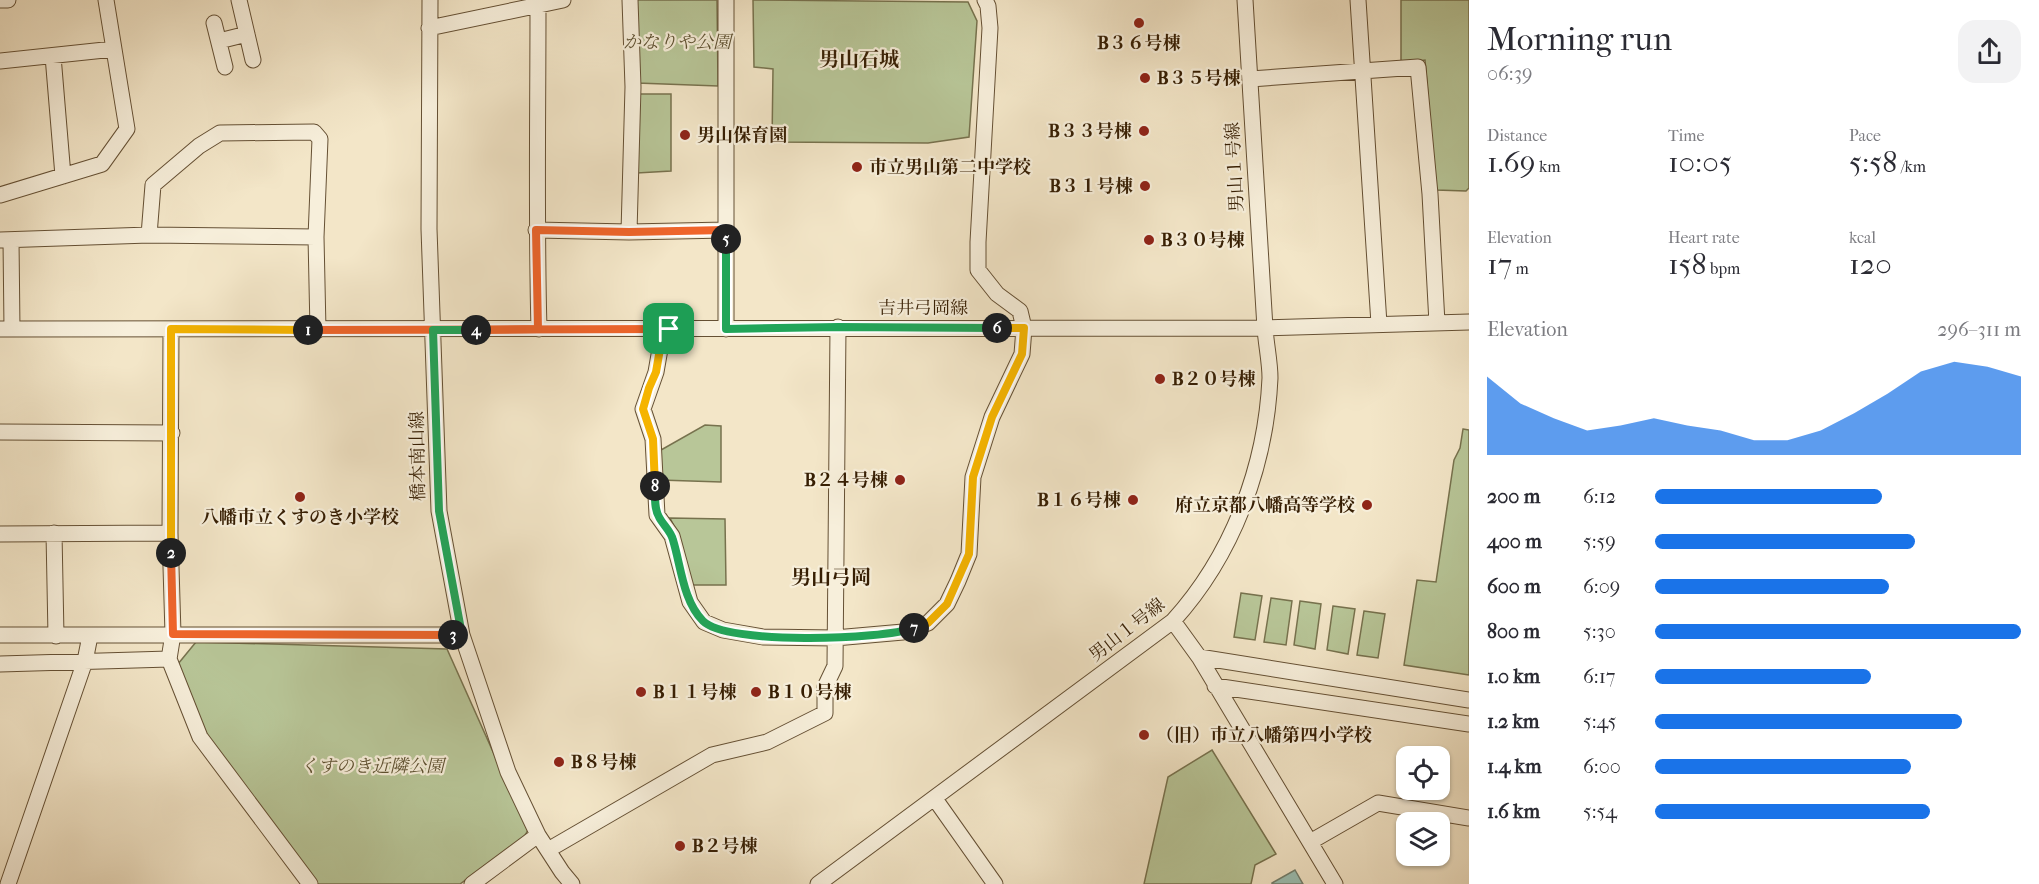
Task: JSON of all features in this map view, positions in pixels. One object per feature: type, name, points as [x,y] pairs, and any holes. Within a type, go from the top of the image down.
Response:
[{"type":"street","points":[[0,0],[8,0]]},
{"type":"street","points":[[0,195],[102,164],[127,129],[106,0]]},
{"type":"street","points":[[239,0],[253,60]]},
{"type":"street","name":"橋本南山線","points":[[430,0],[429,229],[439,511],[462,635],[508,772],[538,835],[572,884]]},
{"type":"street","points":[[429,28],[563,0]]},
{"type":"street","points":[[629,232],[633,87],[630,0]]},
{"type":"street","points":[[726,0],[726,329]]},
{"type":"street","points":[[669,329],[660,349],[656,372],[643,409],[653,439],[657,514],[672,536],[690,602],[704,622],[723,630],[763,637],[835,638],[903,632],[928,623],[947,604],[969,554],[973,477],[992,417],[1022,354],[1024,328],[1020,311],[997,294],[978,270],[990,28],[988,6],[985,0]]},
{"type":"street","name":"男山１号線","points":[[818,884],[1173,621],[1184,610],[1220,556],[1252,486],[1266,425],[1270,375],[1265,328],[1245,0]]},
{"type":"street","points":[[1358,0],[1379,324]]},
{"type":"street","points":[[538,6],[536,230],[538,329]]},
{"type":"street","points":[[214,23],[225,67]]},
{"type":"street","points":[[219,41],[247,34]]},
{"type":"street","points":[[0,61],[114,49]]},
{"type":"street","points":[[53,56],[63,176]]},
{"type":"street","points":[[1250,79],[1418,67],[1430,194],[1437,323]]},
{"type":"street","points":[[149,235],[153,185],[199,146],[220,133],[314,132],[320,139],[316,237],[318,330]]},
{"type":"street","points":[[536,230],[629,232],[726,230]]},
{"type":"street","points":[[6,329],[5,240],[149,235],[316,237]]},
{"type":"street","name":"吉井弓岡線","points":[[6,329],[1265,328],[1469,322]]},
{"type":"street","points":[[548,850],[712,755],[767,742],[825,713],[825,687],[835,666],[838,327]]},
{"type":"street","points":[[171,329],[170,532],[173,634],[169,659],[200,737],[310,884]]},
{"type":"street","points":[[0,432],[172,433]]},
{"type":"street","points":[[0,534],[170,532]]},
{"type":"street","points":[[54,534],[56,636]]},
{"type":"street","points":[[1173,621],[1199,657],[1335,884]]},
{"type":"street","points":[[0,635],[462,635]]},
{"type":"street","points":[[8,884],[85,661],[90,636]]},
{"type":"street","points":[[1199,657],[1469,700]]},
{"type":"street","points":[[0,664],[169,659]]},
{"type":"street","points":[[1215,686],[1469,724]]},
{"type":"street","points":[[1370,709],[1375,686]]},
{"type":"street","points":[[935,799],[994,884]]},
{"type":"street","points":[[1310,842],[1378,803],[1469,818]]},
{"type":"street","points":[[472,884],[538,835]]},
{"type":"green space","name":"かなりや公園","points":[[634,0],[717,0],[718,86],[637,83]]},
{"type":"green space","points":[[753,0],[968,2],[977,21],[969,137],[928,143],[772,142],[773,69],[754,67]]},
{"type":"green space","points":[[1401,0],[1469,0],[1469,188],[1466,191],[1436,190],[1425,60],[1401,63]]},
{"type":"green space","points":[[637,94],[671,94],[671,171],[637,173]]},
{"type":"green space","points":[[705,425],[721,426],[721,482],[660,480],[661,450]]},
{"type":"green space","points":[[1463,429],[1469,430],[1469,675],[1404,665],[1417,580],[1436,582],[1454,460],[1460,448]]},
{"type":"green space","points":[[670,518],[725,519],[726,585],[686,585],[680,538]]},
{"type":"green space","points":[[1241,593],[1262,596],[1255,640],[1234,637]]},
{"type":"green space","points":[[1271,598],[1292,601],[1286,645],[1264,642]]},
{"type":"green space","points":[[1300,601],[1321,604],[1315,649],[1294,645]]},
{"type":"green space","points":[[1333,606],[1355,609],[1348,654],[1327,650]]},
{"type":"green space","points":[[1364,611],[1385,614],[1378,658],[1357,655]]},
{"type":"green space","name":"くすのき近隣公園","points":[[196,642],[447,649],[528,830],[524,837],[460,884],[314,884],[205,734],[178,664]]},
{"type":"green space","points":[[1212,750],[1276,854],[1255,865],[1251,884],[1144,884],[1168,777]]},
{"type":"water","points":[[1295,870],[1303,884],[1272,884],[1272,883]]},
{"type":"place","name":"B３６号棟","points":[[1139,23]]},
{"type":"place","name":"B３５号棟","points":[[1145,78]]},
{"type":"place","name":"B３３号棟","points":[[1144,131]]},
{"type":"place","name":"男山保育園","points":[[685,135]]},
{"type":"place","name":"市立男山第二中学校","points":[[857,167]]},
{"type":"place","name":"B３１号棟","points":[[1145,186]]},
{"type":"place","name":"B３０号棟","points":[[1149,240]]},
{"type":"place","name":"B２０号棟","points":[[1160,379]]},
{"type":"place","name":"B２４号棟","points":[[900,480]]},
{"type":"place","name":"八幡市立くすのき小学校","points":[[300,497]]},
{"type":"place","name":"B１６号棟","points":[[1133,500]]},
{"type":"place","name":"府立京都八幡高等学校","points":[[1367,505]]},
{"type":"place","name":"B１１号棟","points":[[641,692]]},
{"type":"place","name":"B１０号棟","points":[[756,692]]},
{"type":"place","name":"（旧）市立八幡第四小学校","points":[[1144,735]]},
{"type":"place","name":"B８号棟","points":[[559,762]]},
{"type":"place","name":"B２号棟","points":[[680,846]]},
{"type":"district","name":"男山石城","points":[[859,59]]},
{"type":"district","name":"男山弓岡","points":[[831,577]]},
{"type":"route","points":[[669,329],[433,330],[171,329],[170,532],[173,634],[462,635],[439,511],[433,330],[538,329],[536,230],[629,232],[726,230],[726,329],[1024,328],[1022,354],[992,417],[973,477],[969,554],[947,604],[928,623],[903,632],[835,638],[763,637],[723,630],[704,622],[690,602],[672,536],[657,514],[653,439],[643,409],[656,372],[660,349],[669,329]]}]
